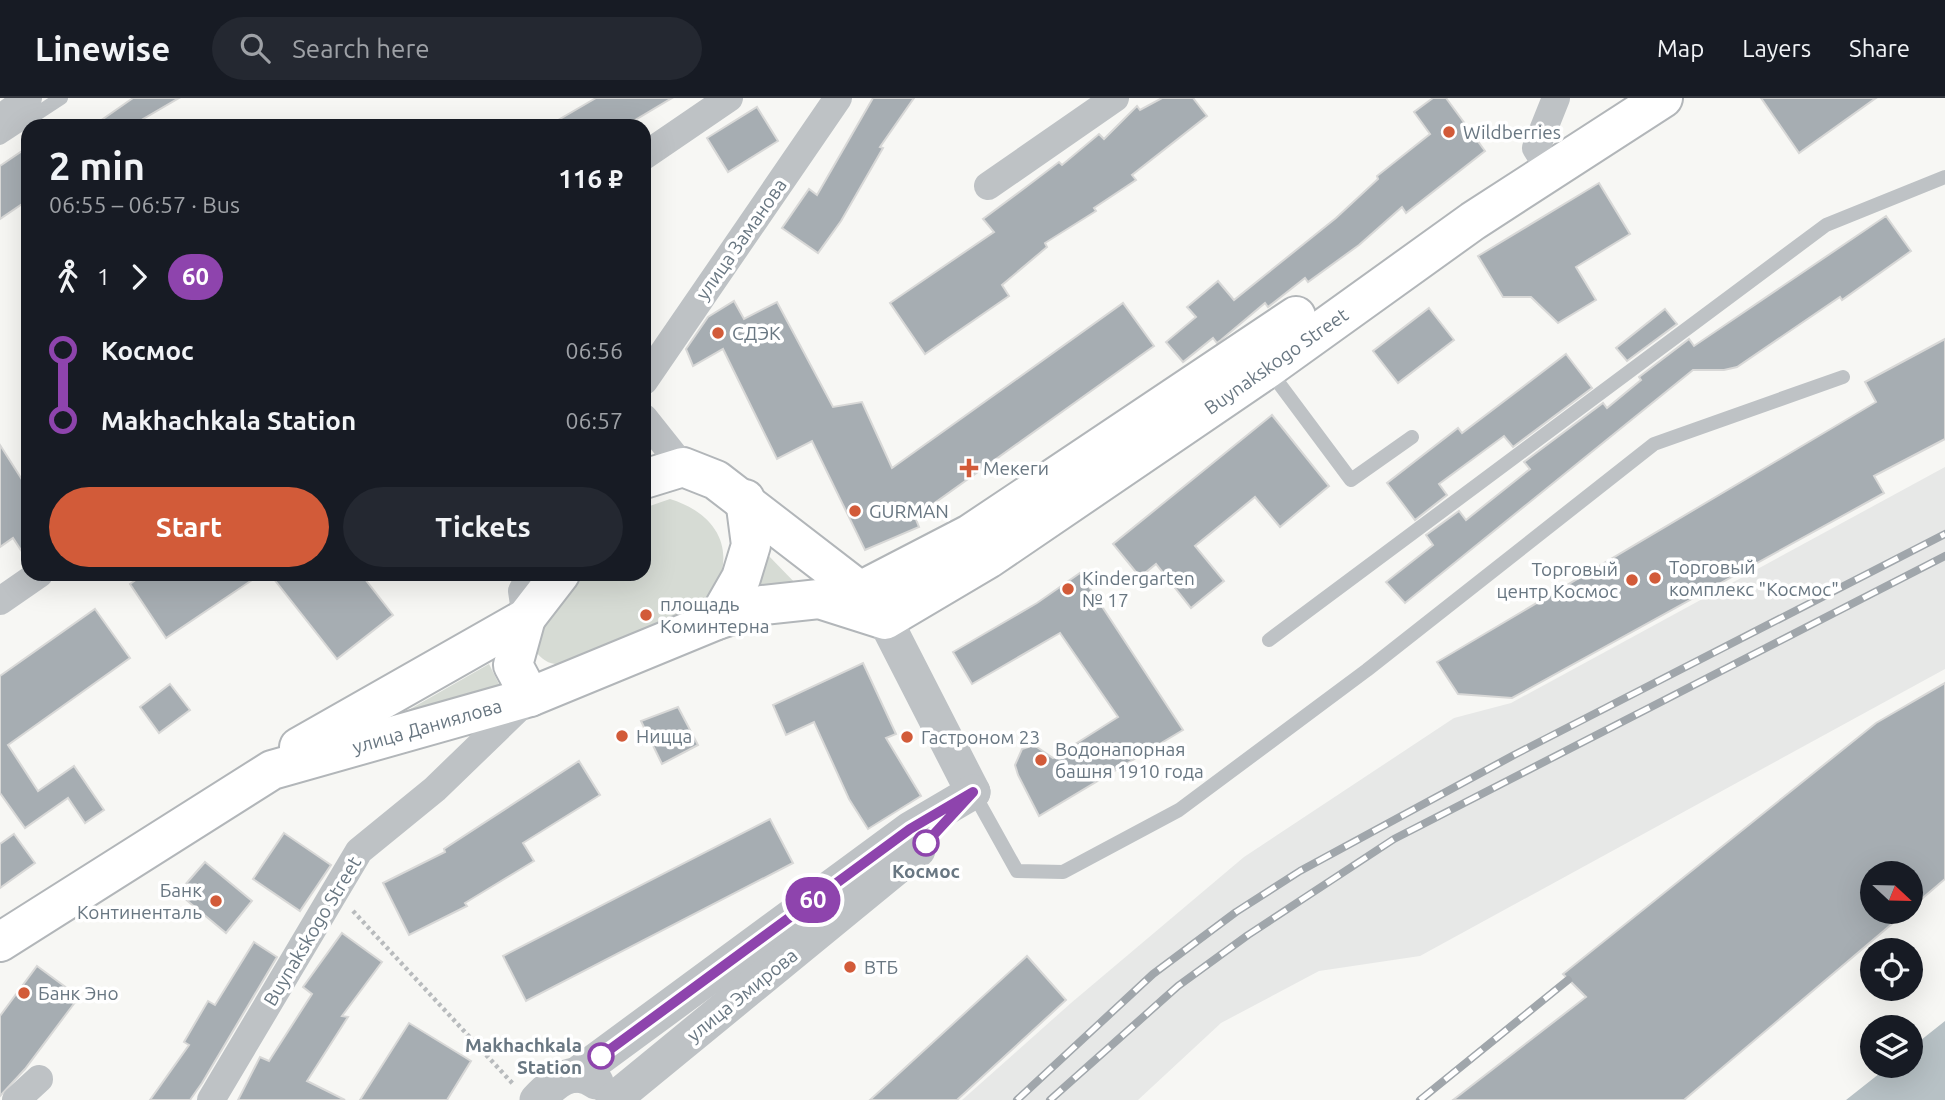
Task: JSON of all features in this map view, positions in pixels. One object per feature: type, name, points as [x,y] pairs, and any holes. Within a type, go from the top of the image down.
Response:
[{"type":"main road","name":"Buynakskogo Street","points":[[885,620],[988,559],[1260,358],[1543,158],[1615,98]]},
{"type":"main road","name":"Buynakskogo Street","points":[[1543,158],[1663,98]]},
{"type":"main road","name":"Buynakskogo Street","points":[[860,591],[970,534],[1260,358]]},
{"type":"main road","points":[[651,475],[683,467],[716,480],[745,499],[860,591]]},
{"type":"main road","points":[[717,620],[741,578],[751,545],[745,499]]},
{"type":"main road","name":"улица Даниялова","points":[[0,932],[268,765],[526,618],[555,581]]},
{"type":"main road","name":"улица Даниялова","points":[[0,942],[272,770],[530,697],[717,620],[763,605],[819,599],[885,620]]},
{"type":"main road","points":[[526,618],[513,665],[530,697]]},
{"type":"street","points":[[0,119],[28,98]]},
{"type":"street","points":[[651,151],[729,98]]},
{"type":"street","name":"улица Заманова","points":[[651,371],[838,98]]},
{"type":"street","points":[[988,186],[1115,98]]},
{"type":"street","points":[[1543,158],[1556,98]]},
{"type":"street","points":[[651,427],[683,467]]},
{"type":"street","points":[[0,601],[29,581]]},
{"type":"street","points":[[526,618],[522,591],[527,581]]},
{"type":"street","points":[[860,591],[885,620],[973,792]]},
{"type":"street","name":"Buynakskogo Street","points":[[211,1100],[359,851],[435,789],[530,697]]},
{"type":"street","name":"улица Эмирова","points":[[576,1075],[910,829],[973,792]]},
{"type":"street","name":"улица Эмирова","points":[[528,1095],[559,1078],[576,1075],[593,1079],[604,1089],[610,1100],[926,843],[973,792]]},
{"type":"street","points":[[16,1100],[39,1079]]},
{"type":"lane","points":[[29,119],[61,98]]},
{"type":"lane","points":[[0,138],[21,124]]},
{"type":"lane","points":[[1269,640],[1826,225],[1945,177]]},
{"type":"lane","points":[[1260,358],[1351,480],[1412,437]]},
{"type":"lane","points":[[973,792],[1017,871],[1063,872],[1179,810],[1367,670],[1654,444],[1843,377]]},
{"type":"path","points":[[336,893],[528,1095]]},
{"type":"shaded area","points":[[1945,467],[1945,669],[1420,956],[1319,971],[1221,1023],[1138,1100],[962,1100],[1071,1003],[1244,857],[1454,718],[1511,703]]},
{"type":"shaded area","points":[[670,499],[704,517],[715,530],[723,559],[721,575],[713,592],[701,609],[564,664],[551,663],[544,659],[534,650],[536,630],[578,581],[651,581],[651,506]]},
{"type":"shaded area","points":[[765,552],[801,589],[744,594]]},
{"type":"shaded area","points":[[489,664],[500,686],[377,728]]},
{"type":"shaded area","points":[[1945,1021],[1945,1100],[1846,1100],[1874,1078],[1923,1078],[1923,1038]]},
{"type":"building","points":[[133,98],[179,98],[143,119],[103,119]]},
{"type":"building","points":[[596,98],[672,98],[637,119],[560,119]]},
{"type":"building","points":[[873,98],[914,98],[880,147],[883,148],[841,221],[818,253],[782,228],[809,189],[817,195]]},
{"type":"building","points":[[1162,98],[1193,98],[1207,116],[1132,175],[1136,180],[1094,208],[1096,211],[1045,243],[1047,247],[1002,285],[1009,296],[925,354],[890,303],[994,232],[983,219],[1059,162],[1062,165],[1099,134],[1104,139],[1137,106],[1140,110]]},
{"type":"building","points":[[1433,98],[1446,98],[1485,151],[1406,213],[1402,207],[1359,245],[1308,282],[1305,278],[1268,307],[1265,303],[1217,343],[1213,338],[1183,362],[1166,342],[1196,317],[1187,307],[1218,281],[1234,300],[1336,218],[1378,179],[1377,176],[1430,134],[1414,112]]},
{"type":"building","points":[[1761,98],[1876,98],[1799,153]]},
{"type":"building","points":[[757,107],[778,141],[728,172],[707,138]]},
{"type":"building","points":[[21,152],[21,205],[0,219],[0,166]]},
{"type":"building","points":[[1599,183],[1630,234],[1576,267],[1596,300],[1558,323],[1531,297],[1503,297],[1478,256]]},
{"type":"building","points":[[1886,216],[1911,251],[1842,300],[1840,297],[1737,367],[1724,370],[1693,370],[1405,603],[1386,582],[1433,545],[1426,535],[1459,511],[1466,520],[1530,469],[1524,462],[1603,403],[1607,408],[1641,380],[1639,377],[1689,339],[1694,346]]},
{"type":"building","points":[[734,301],[744,319],[777,302],[833,407],[862,402],[892,468],[1123,303],[1154,346],[915,517],[919,527],[865,550],[812,441],[777,459],[723,349],[693,366],[686,349],[708,317]]},
{"type":"building","points":[[1429,308],[1454,340],[1398,383],[1373,351]]},
{"type":"building","points":[[1665,309],[1677,324],[1627,361],[1616,348]]},
{"type":"building","name":"Торговый комплекс \"Космос\"","points":[[1945,339],[1945,439],[1874,476],[1884,493],[1512,698],[1458,694],[1437,662],[1876,402],[1865,382]]},
{"type":"building","points":[[1566,354],[1592,388],[1513,447],[1504,436],[1439,484],[1447,495],[1415,520],[1387,483],[1458,428],[1462,433]]},
{"type":"building","points":[[1272,415],[1329,486],[1280,527],[1255,497],[1195,546],[1224,581],[1191,608],[1156,564],[1140,577],[1113,544]]},
{"type":"building","points":[[0,445],[21,478],[21,550],[13,538],[0,547]]},
{"type":"building","points":[[1080,573],[1183,730],[1039,816],[1015,765],[1022,749],[1034,745],[1053,758],[1118,717],[1060,633],[972,684],[953,652],[1037,603]]},
{"type":"building","points":[[134,581],[251,581],[166,638],[130,584]]},
{"type":"building","points":[[276,581],[366,581],[393,615],[337,659]]},
{"type":"building","points":[[95,609],[130,658],[8,745],[38,791],[74,766],[104,810],[85,823],[68,798],[25,828],[0,793],[0,676]]},
{"type":"building","points":[[863,663],[896,734],[886,738],[921,796],[868,829],[849,799],[814,722],[786,735],[773,705]]},
{"type":"building","points":[[1945,683],[1945,879],[1923,898],[1923,861],[1860,861],[1860,924],[1892,924],[1875,938],[1860,938],[1860,951],[1684,1100],[1453,1100],[1586,997],[1563,974],[1876,723]]},
{"type":"building","points":[[170,684],[190,710],[159,733],[140,707]]},
{"type":"building","points":[[678,707],[698,745],[662,764],[641,721]]},
{"type":"building","points":[[579,761],[600,795],[523,843],[534,861],[465,903],[467,906],[409,935],[383,883],[445,852],[444,849]]},
{"type":"building","points":[[770,819],[793,863],[526,1001],[503,956]]},
{"type":"building","points":[[284,833],[331,865],[300,911],[253,879]]},
{"type":"building","points":[[14,834],[35,863],[0,888],[0,844]]},
{"type":"building","points":[[205,862],[252,901],[226,933],[178,893]]},
{"type":"building","points":[[342,933],[382,962],[342,1016],[348,1017],[307,1081],[345,1100],[238,1100],[260,1057],[269,1061],[312,994],[303,987]]},
{"type":"building","points":[[254,942],[277,957],[202,1083],[190,1100],[150,1100],[189,1045],[184,1042],[208,1001],[215,1005]]},
{"type":"building","points":[[1027,956],[1066,1000],[957,1100],[870,1100]]},
{"type":"building","points":[[37,966],[79,997],[25,1069],[0,1096],[0,1016]]},
{"type":"building","points":[[409,1023],[471,1061],[447,1100],[360,1100]]},
{"type":"railway","points":[[1017,1100],[1153,974],[1236,912],[1300,871],[1514,755],[1945,534]]},
{"type":"railway","points":[[1050,1100],[1178,986],[1248,935],[1394,839],[1945,556]]},
{"type":"railway","points":[[1420,1100],[1568,980]]},
{"type":"bus line","name":"60","points":[[601,1056],[910,829],[973,792],[926,843]]},
{"type":"place","name":"Wildberries","points":[[1449,132]]},
{"type":"place","name":"СДЭК","points":[[718,333]]},
{"type":"place","name":"Мекеги","points":[[969,468]]},
{"type":"place","name":"GURMAN","points":[[855,511]]},
{"type":"place","name":"Торговый комплекс \"Космос\"","points":[[1655,578]]},
{"type":"place","name":"Торговый центр Космос","points":[[1632,580]]},
{"type":"place","name":"Kindergarten № 17","points":[[1068,589]]},
{"type":"place","name":"площадь Коминтерна","points":[[646,615]]},
{"type":"place","name":"Ницца","points":[[622,736]]},
{"type":"place","name":"Гастроном 23","points":[[907,737]]},
{"type":"place","name":"Водонапорная башня 1910 года","points":[[1041,760]]},
{"type":"place","name":"Космос","points":[[926,843]]},
{"type":"place","name":"Банк Континенталь","points":[[216,901]]},
{"type":"place","name":"ВТБ","points":[[850,967]]},
{"type":"place","name":"Банк Эно","points":[[24,993]]},
{"type":"place","name":"Makhachkala Station","points":[[601,1056]]}]
